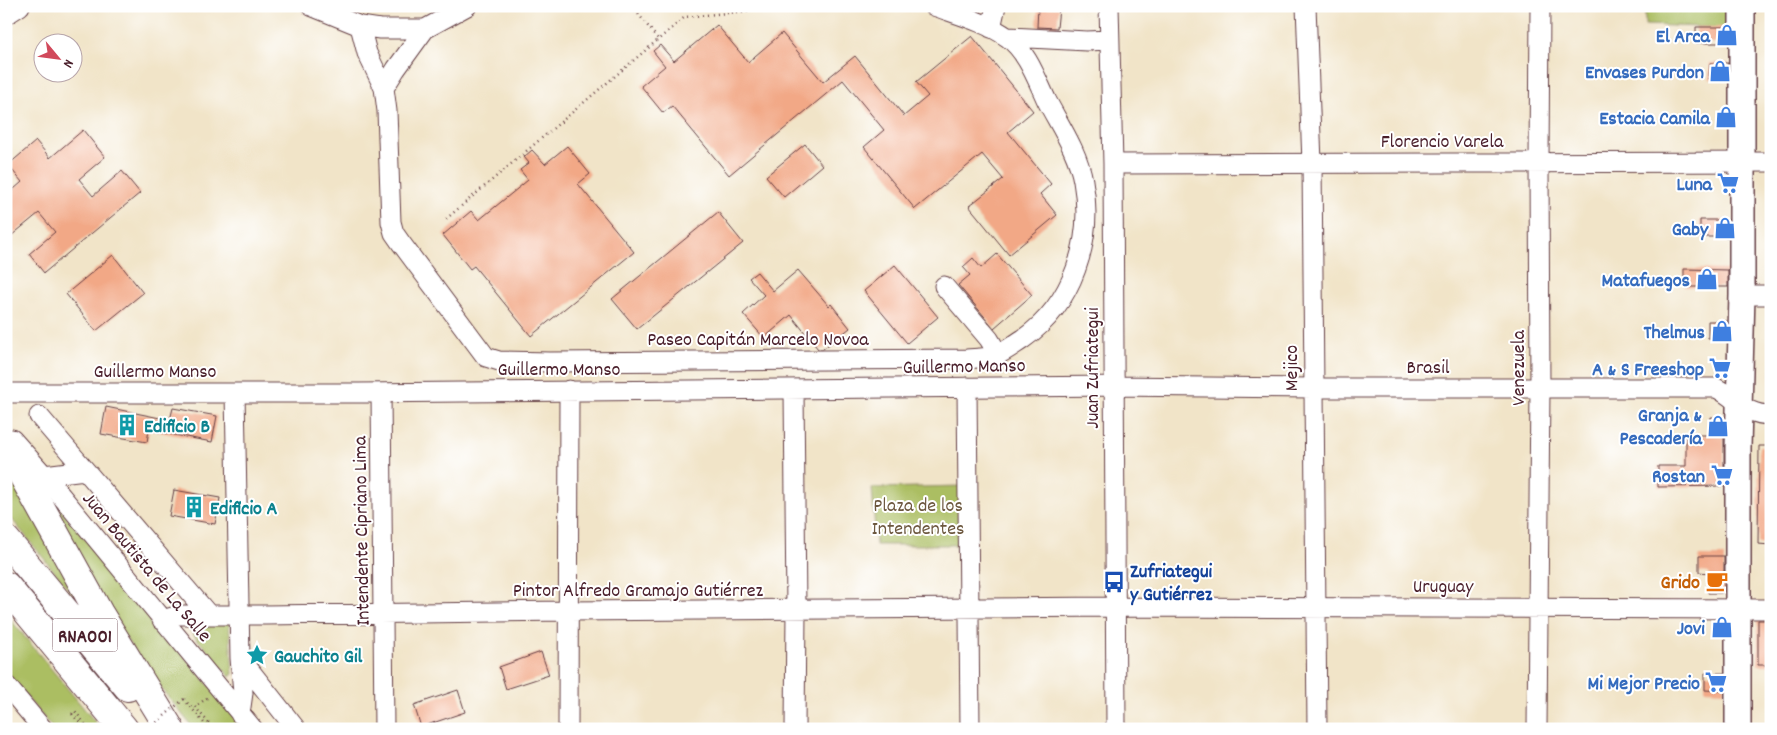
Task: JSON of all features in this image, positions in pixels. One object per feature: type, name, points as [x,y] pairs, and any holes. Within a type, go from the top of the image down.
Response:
[{"type":"highway","points":[[6,446],[99,614],[170,729]]},
{"type":"highway","name":"RNA001","points":[[6,540],[163,729]]},
{"type":"highway","name":"RNA001","points":[[6,586],[124,729]]},
{"type":"main road","points":[[1738,729],[1738,403],[1742,295],[1742,6]]},
{"type":"street","points":[[6,15],[20,6]]},
{"type":"street","points":[[311,6],[360,26],[402,30],[425,29]]},
{"type":"street","points":[[384,88],[408,50],[425,29],[466,6]]},
{"type":"street","name":"Paseo Capitán Marcelo Novoa","points":[[384,88],[387,111],[389,203],[394,233],[486,357],[491,360],[560,362],[957,359],[988,357],[998,354],[1015,344],[1042,324],[1071,282],[1082,251],[1085,231],[1086,203],[1083,180],[1077,160],[1030,68],[1023,55],[1008,37],[991,28],[934,6]]},
{"type":"street","points":[[991,28],[996,6]]},
{"type":"street","name":"Juan Zufriategui","points":[[1109,6],[1113,164],[1116,729]]},
{"type":"street","name":"Mejico","points":[[1306,6],[1312,163],[1317,729]]},
{"type":"street","name":"Venezuela","points":[[1537,729],[1540,388],[1540,6]]},
{"type":"street","points":[[360,26],[367,53],[384,88]]},
{"type":"street","points":[[1008,37],[1088,42],[1109,40]]},
{"type":"street","name":"Florencio Varela","points":[[1113,164],[1771,162]]},
{"type":"street","points":[[944,286],[990,339],[998,354]]},
{"type":"street","points":[[1742,295],[1771,295]]},
{"type":"street","name":"Brasil","points":[[1113,386],[1716,388],[1751,412],[1760,415],[1771,415]]},
{"type":"street","name":"Guillermo Manso","points":[[6,393],[381,393],[1113,386]]},
{"type":"street","points":[[967,387],[970,729]]},
{"type":"street","points":[[568,729],[569,390]]},
{"type":"street","points":[[794,390],[795,729]]},
{"type":"street","points":[[235,393],[240,658],[243,693],[240,714]]},
{"type":"street","name":"Intendente Cipriano Lima","points":[[381,393],[384,729]]},
{"type":"street","points":[[39,416],[208,614]]},
{"type":"street","name":"Juan Bautista de La Salle","points":[[6,433],[44,475],[162,620],[220,687],[252,729]]},
{"type":"street","points":[[44,475],[85,470]]},
{"type":"street","name":"Uruguay","points":[[1114,607],[1771,609]]},
{"type":"street","name":"Pintor Alfredo Gramajo Gutiérrez","points":[[162,620],[179,615],[208,614],[1114,607]]},
{"type":"street","points":[[240,658],[296,729]]},
{"type":"street","points":[[6,685],[43,729]]},
{"type":"path","points":[[632,6],[658,39]]},
{"type":"path","points":[[446,219],[685,17],[748,11]]},
{"type":"path","points":[[214,729],[195,707],[220,687]]},
{"type":"path","points":[[149,729],[184,699],[209,729]]},
{"type":"path","points":[[85,729],[72,714],[75,711],[89,729]]},
{"type":"green space","points":[[1662,6],[1731,6],[1731,28],[1645,25],[1645,9],[1661,9]]},
{"type":"green space","points":[[6,459],[83,607],[6,512]]},
{"type":"green space","points":[[30,473],[246,729],[194,729],[161,688],[109,615]]},
{"type":"green space","name":"Plaza de los Intendentes","points":[[963,486],[964,545],[876,545],[872,488]]},
{"type":"green space","points":[[6,614],[101,729],[53,729],[6,672]]},
{"type":"green space","points":[[186,622],[229,623],[233,674],[230,677],[186,626]]},
{"type":"building","points":[[1038,7],[1059,8],[1057,28],[1037,27]]},
{"type":"building","points":[[717,25],[748,62],[782,33],[823,82],[855,56],[904,116],[928,96],[916,82],[972,36],[1033,111],[1008,132],[1051,184],[1040,194],[1057,215],[1009,255],[969,206],[1003,179],[982,154],[915,209],[864,147],[884,130],[843,80],[729,175],[672,106],[663,113],[641,86],[665,66],[653,51],[660,45],[674,61]]},
{"type":"building","points":[[1696,27],[1728,27],[1728,43],[1696,43]]},
{"type":"building","name":"Envases Purdon","points":[[1710,63],[1728,63],[1728,79],[1709,79]]},
{"type":"building","points":[[83,130],[105,157],[79,179],[93,196],[122,171],[140,193],[44,273],[29,254],[55,232],[39,213],[11,236],[6,230],[6,196],[22,182],[8,165],[36,141],[50,158]]},
{"type":"building","points":[[805,144],[822,165],[784,197],[766,176]]},
{"type":"building","points":[[567,146],[590,174],[578,184],[634,252],[531,336],[474,266],[470,269],[443,235],[471,211],[479,220],[528,180],[520,170],[529,163],[524,157],[532,150],[545,164]]},
{"type":"building","points":[[718,212],[743,243],[637,329],[612,299]]},
{"type":"building","points":[[1700,220],[1728,220],[1728,237],[1700,237]]},
{"type":"building","points":[[997,254],[1032,295],[994,328],[958,285],[970,275],[963,267],[973,258],[981,268]]},
{"type":"building","points":[[113,255],[143,293],[96,331],[66,294]]},
{"type":"building","points":[[895,265],[938,317],[907,343],[864,291]]},
{"type":"building","name":"Matafuegos","points":[[1684,269],[1728,270],[1728,287],[1684,287]]},
{"type":"building","points":[[798,270],[829,306],[831,304],[850,328],[823,349],[818,349],[791,315],[764,338],[743,314],[764,295],[749,278],[757,272],[773,291]]},
{"type":"building","points":[[1708,321],[1727,321],[1726,338],[1708,338]]},
{"type":"building","points":[[106,407],[170,420],[173,408],[217,416],[212,442],[149,430],[147,442],[101,434]]},
{"type":"building","points":[[1711,417],[1724,418],[1724,486],[1658,487],[1658,466],[1686,466],[1686,435],[1710,435]]},
{"type":"building","points":[[1759,446],[1771,446],[1771,545],[1758,544]]},
{"type":"building","name":"Edificio A","points":[[174,490],[220,498],[215,524],[169,516]]},
{"type":"building","points":[[1699,556],[1724,556],[1724,591],[1721,593],[1708,593],[1709,573],[1699,572]]},
{"type":"building","points":[[1758,620],[1771,620],[1771,665],[1758,665]]},
{"type":"building","points":[[541,652],[549,675],[506,689],[499,667]]},
{"type":"building","name":"Mi Mejor Precio","points":[[1705,673],[1724,673],[1724,691],[1705,690]]},
{"type":"building","points":[[458,690],[465,712],[421,727],[414,705]]},
{"type":"place","name":"El Arca","points":[[1727,35]]},
{"type":"place","name":"Envases Purdon","points":[[1720,71]]},
{"type":"place","name":"Estacia Camila","points":[[1726,117]]},
{"type":"place","name":"Luna","points":[[1728,183]]},
{"type":"place","name":"Gaby","points":[[1725,228]]},
{"type":"place","name":"Matafuegos","points":[[1707,279]]},
{"type":"place","name":"Thelmus","points":[[1722,331]]},
{"type":"place","name":"A & S Freeshop","points":[[1720,368]]},
{"type":"place","name":"Edificio B","points":[[127,425]]},
{"type":"place","name":"Granja & Pescadería","points":[[1718,426]]},
{"type":"place","name":"Rostan","points":[[1722,475]]},
{"type":"place","name":"Edificio A","points":[[194,507]]},
{"type":"place","name":"Grido","points":[[1717,581]]},
{"type":"place","name":"Zufriategui y Gutiérrez","points":[[1114,582]]},
{"type":"place","name":"Jovi","points":[[1722,627]]},
{"type":"place","name":"Gauchito Gil","points":[[257,655]]},
{"type":"place","name":"Mi Mejor Precio","points":[[1716,682]]}]
